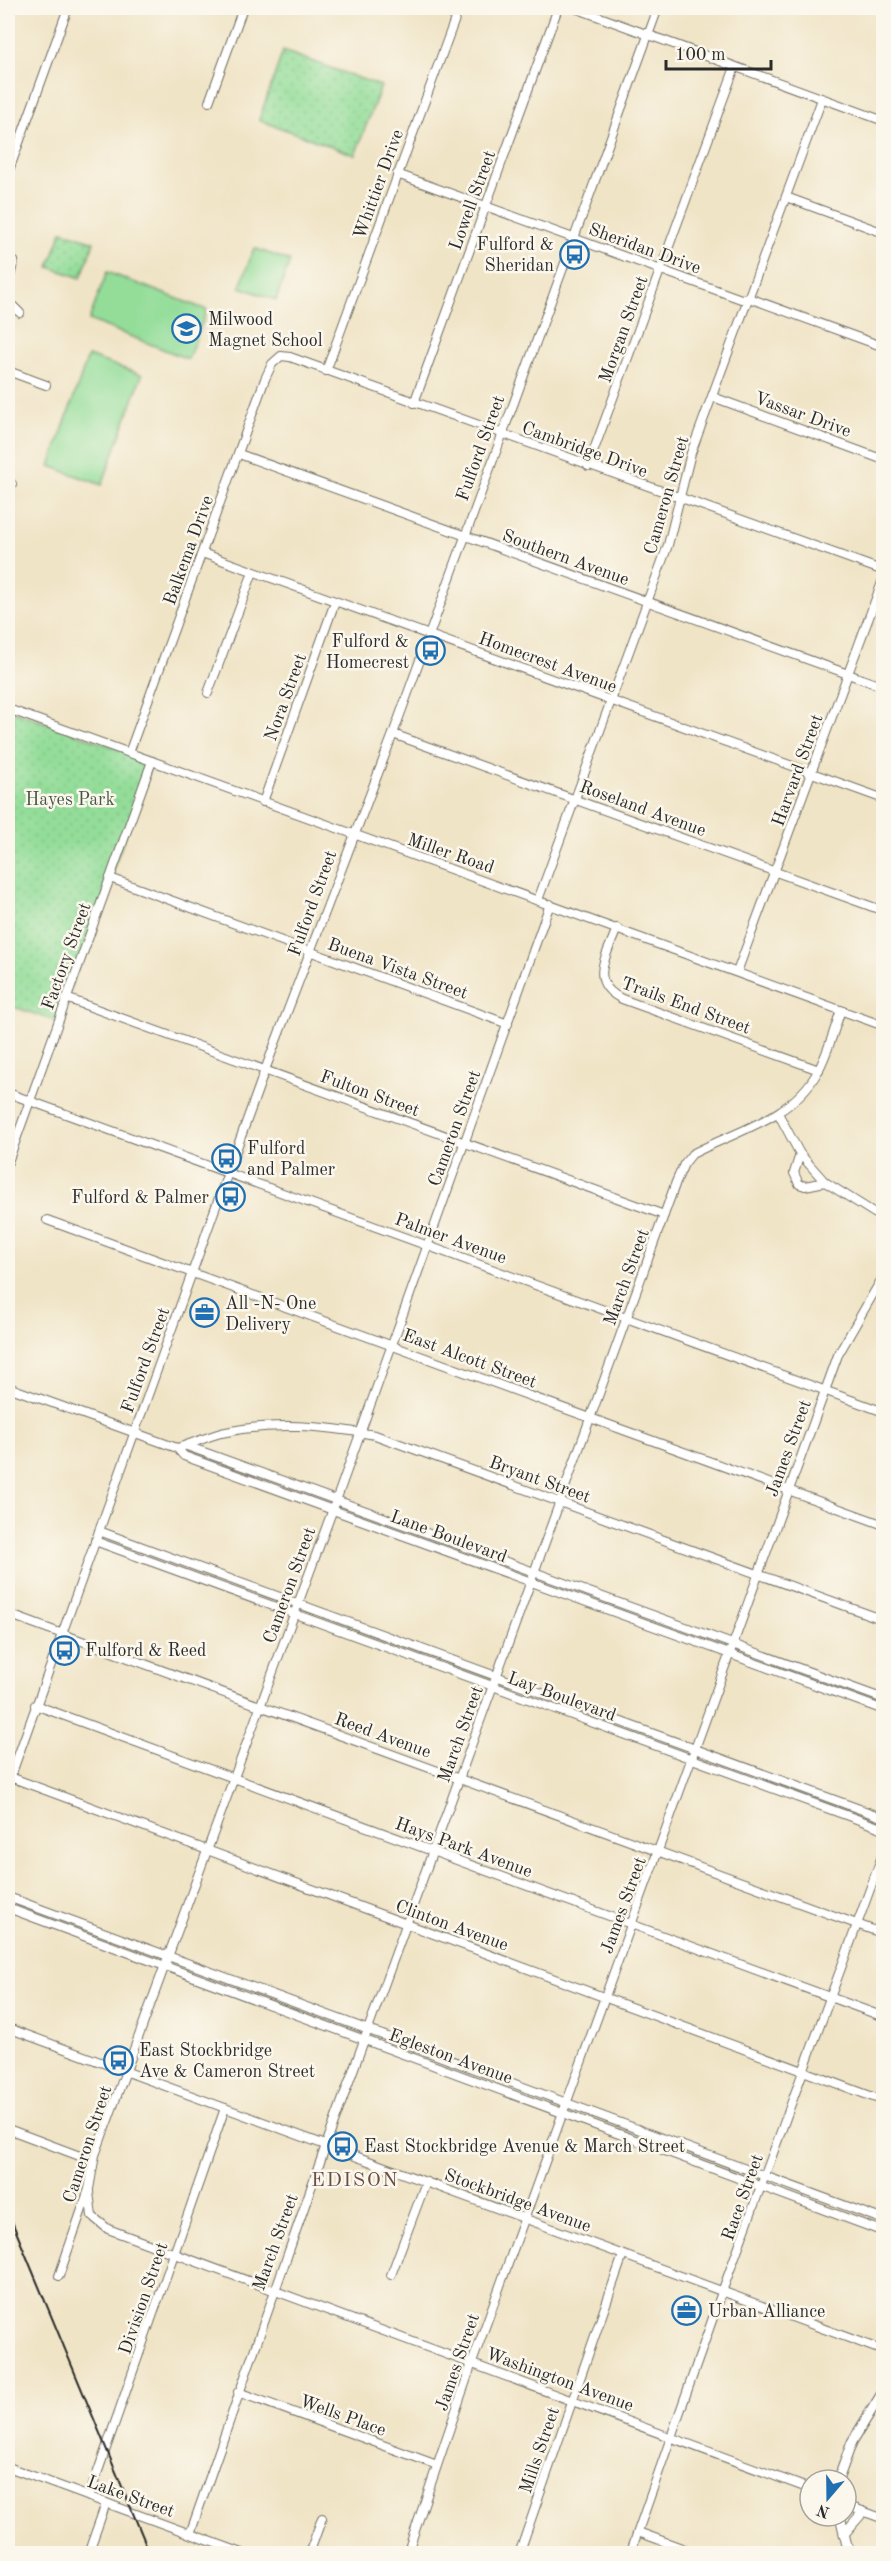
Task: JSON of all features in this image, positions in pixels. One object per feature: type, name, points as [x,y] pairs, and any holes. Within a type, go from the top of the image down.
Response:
[{"type":"main road","points":[[842,2468],[852,2442],[884,2390]]},
{"type":"main road","points":[[844,2534],[863,2512]]},
{"type":"main road","points":[[843,2528],[849,2553]]},
{"type":"street","points":[[8,173],[68,8]]},
{"type":"street","points":[[209,102],[243,8]]},
{"type":"street","name":"Whittier Drive","points":[[326,371],[459,8]]},
{"type":"street","name":"Lowell Street","points":[[414,403],[558,8]]},
{"type":"street","points":[[575,8],[884,121]]},
{"type":"street","name":"Fulford Street","points":[[9,1780],[265,1071],[353,834],[393,734],[658,8]]},
{"type":"street","name":"Morgan Street","points":[[588,466],[735,67]]},
{"type":"street","name":"Cameron Street","points":[[538,900],[648,602],[680,499],[691,453],[822,99]]},
{"type":"street","name":"Sheridan Drive","points":[[397,174],[741,299],[749,298],[884,347]]},
{"type":"street","points":[[786,197],[884,233]]},
{"type":"street","points":[[8,256],[14,261],[8,283]]},
{"type":"street","points":[[8,301],[20,313]]},
{"type":"street","name":"Cambridge Drive","points":[[277,358],[290,357],[501,435],[884,571]]},
{"type":"street","name":"Balkema Drive","points":[[129,753],[265,379],[277,358]]},
{"type":"street","points":[[8,371],[46,385]]},
{"type":"street","name":"Vassar Drive","points":[[713,396],[884,460]]},
{"type":"street","name":"Southern Avenue","points":[[239,454],[884,687]]},
{"type":"street","name":"Homecrest Avenue","points":[[202,554],[884,799]]},
{"type":"street","points":[[208,693],[253,572]]},
{"type":"street","name":"Harvard Street","points":[[738,972],[884,577]]},
{"type":"street","name":"Nora Street","points":[[263,802],[335,602]]},
{"type":"street","name":"Miller Road","points":[[8,709],[884,1026]]},
{"type":"street","name":"Roseland Avenue","points":[[393,734],[884,911]]},
{"type":"street","name":"Factory Street","points":[[8,1162],[152,761]]},
{"type":"street","name":"Buena Vista Street","points":[[110,878],[508,1024]]},
{"type":"street","name":"Cameron Street","points":[[59,2276],[89,2188],[93,2162],[337,1498],[550,904]]},
{"type":"street","name":"Trails End Street","points":[[616,928],[602,970],[602,981],[608,992],[819,1070]]},
{"type":"street","name":"Fulton Street","points":[[66,998],[663,1215]]},
{"type":"street","name":"March Street","points":[[190,2534],[274,2289],[364,2039],[663,1215],[684,1164],[692,1154],[778,1113],[796,1099],[819,1070],[841,1010]]},
{"type":"street","name":"Palmer Avenue","points":[[8,1093],[884,1412]]},
{"type":"street","points":[[778,1113],[800,1155],[825,1182],[884,1219]]},
{"type":"street","points":[[800,1155],[795,1173],[799,1184],[804,1186],[825,1182]]},
{"type":"street","name":"East Alcott Street","points":[[47,1220],[884,1525]]},
{"type":"street","name":"James Street","points":[[407,2553],[524,2218],[606,1998],[825,1390],[846,1339],[884,1275]]},
{"type":"street","name":"Lane Boulevard","points":[[8,1387],[177,1448],[184,1456],[884,1710]]},
{"type":"street","name":"Bryant Street","points":[[177,1448],[224,1433],[274,1426],[320,1426],[388,1439],[884,1620]]},
{"type":"street","name":"Lane Boulevard","points":[[187,1446],[337,1498],[884,1699]]},
{"type":"street","name":"Lay Boulevard","points":[[99,1531],[884,1818]]},
{"type":"street","points":[[428,1544],[432,1534]]},
{"type":"street","name":"Lay Boulevard","points":[[95,1541],[884,1830]]},
{"type":"street","points":[[192,1576],[196,1567]]},
{"type":"street","points":[[632,1618],[636,1608]]},
{"type":"street","name":"Reed Avenue","points":[[8,1614],[884,1934]]},
{"type":"street","points":[[393,1650],[397,1640]]},
{"type":"street","points":[[828,1690],[832,1680]]},
{"type":"street","name":"Hays Park Avenue","points":[[35,1705],[884,2017]]},
{"type":"street","points":[[590,1722],[594,1712]]},
{"type":"street","name":"Clinton Avenue","points":[[9,1780],[884,2101]]},
{"type":"street","points":[[791,1795],[794,1785]]},
{"type":"street","name":"Race Street","points":[[630,2553],[722,2292],[884,1851]]},
{"type":"street","name":"Egleston Avenue","points":[[8,1897],[884,2220]]},
{"type":"street","name":"Egleston Avenue","points":[[8,1908],[884,2232]]},
{"type":"street","points":[[65,1929],[69,1920]]},
{"type":"street","points":[[265,2003],[269,1993]]},
{"type":"street","name":"Stockbridge Avenue","points":[[8,2028],[884,2351]]},
{"type":"street","points":[[463,2076],[467,2066]]},
{"type":"street","name":"Division Street","points":[[89,2497],[225,2108]]},
{"type":"street","points":[[8,2129],[93,2162]]},
{"type":"street","points":[[661,2150],[664,2139]]},
{"type":"street","points":[[391,2275],[426,2182]]},
{"type":"street","name":"Washington Avenue","points":[[89,2188],[91,2212],[99,2224],[798,2485]]},
{"type":"street","points":[[861,2224],[865,2214]]},
{"type":"street","name":"Mills Street","points":[[519,2553],[623,2254]]},
{"type":"street","name":"Wells Place","points":[[238,2392],[437,2465]]},
{"type":"street","name":"Lake Street","points":[[8,2467],[245,2553]]},
{"type":"street","points":[[88,2553],[106,2503]]},
{"type":"street","points":[[858,2510],[884,2519]]},
{"type":"street","points":[[309,2553],[321,2518]]},
{"type":"street","points":[[638,2532],[698,2553]]},
{"type":"green space","points":[[283,51],[381,86],[355,155],[259,120]]},
{"type":"green space","points":[[62,231],[94,242],[81,278],[49,267]]},
{"type":"green space","points":[[254,248],[290,261],[276,300],[240,287]]},
{"type":"green space","points":[[107,272],[207,310],[188,359],[89,320]]},
{"type":"green space","points":[[88,356],[142,375],[102,485],[50,466]]},
{"type":"green space","name":"Hayes Park","points":[[8,709],[152,761],[58,1022],[8,1005]]},
{"type":"railway","points":[[8,2212],[150,2554]]},
{"type":"place","name":"Fulford & Sheridan","points":[[575,254]]},
{"type":"place","name":"Milwood Magnet School","points":[[187,329]]},
{"type":"place","name":"Fulford & Homecrest","points":[[430,651]]},
{"type":"place","name":"Fulford and Palmer","points":[[226,1158]]},
{"type":"place","name":"Fulford & Palmer","points":[[230,1197]]},
{"type":"place","name":"All -N- One Delivery","points":[[204,1313]]},
{"type":"place","name":"Fulford & Reed","points":[[64,1650]]},
{"type":"place","name":"East Stockbridge Ave & Cameron Street","points":[[118,2060]]},
{"type":"place","name":"East Stockbridge Avenue & March Street","points":[[343,2146]]},
{"type":"place","name":"Urban Alliance","points":[[687,2311]]},
{"type":"district","name":"EDISON","points":[[355,2179]]}]
